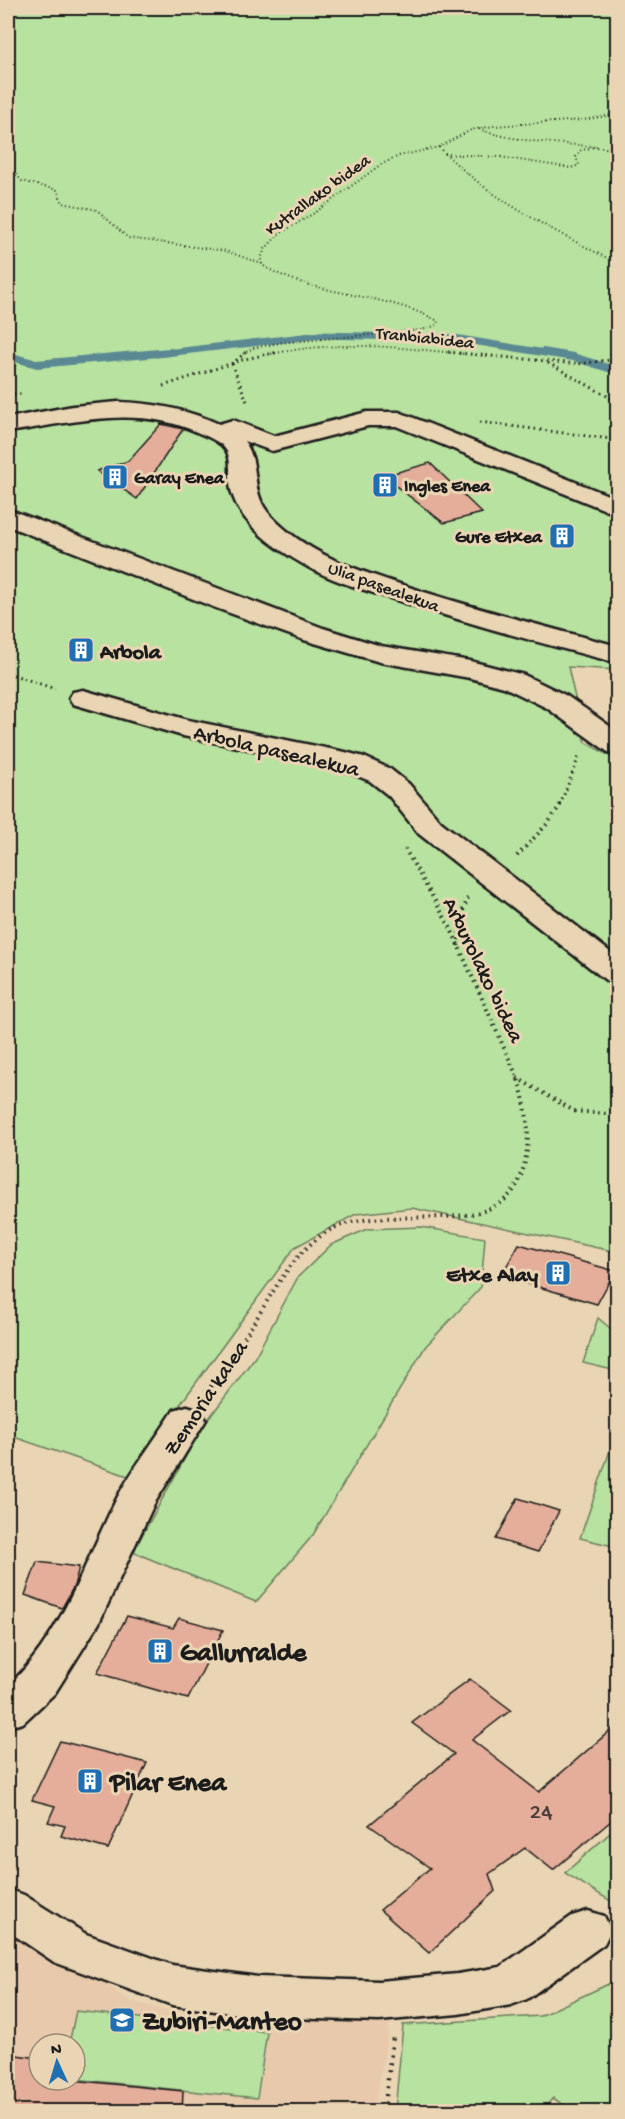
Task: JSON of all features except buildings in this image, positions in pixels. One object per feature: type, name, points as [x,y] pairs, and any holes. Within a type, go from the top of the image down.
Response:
[{"type":"street","name":"Ulia pasealekua","points":[[8,425],[57,415],[147,411],[183,417],[226,429],[242,461],[243,488],[250,507],[273,531],[320,562],[368,582],[455,611],[618,655]]},
{"type":"street","points":[[226,429],[272,444],[367,419],[399,419],[618,508]]},
{"type":"street","points":[[8,517],[165,580],[360,649],[499,676],[535,690],[573,712],[618,746]]},
{"type":"street","name":"Arbola pasealekua","points":[[83,698],[192,730],[335,758],[354,763],[380,775],[399,790],[430,828],[618,974]]},
{"type":"street","name":"Zemoria kalea","points":[[8,1711],[40,1681],[85,1612],[136,1500],[187,1420]]},
{"type":"street","points":[[8,1908],[70,1948],[172,1985],[269,1997],[379,2001],[458,1994],[511,1985],[588,1930]]},
{"type":"path","name":"Kutrallako bidea","points":[[232,364],[239,356],[253,348],[279,343],[422,330],[437,325],[438,321],[406,305],[287,280],[262,265],[261,258],[265,249],[279,234],[316,212],[380,165],[399,156],[439,147],[466,131],[583,120],[618,114]]},
{"type":"path","points":[[478,129],[501,137],[618,150]]},
{"type":"path","points":[[445,153],[500,157],[570,168],[579,165],[576,157],[579,151],[597,146]]},
{"type":"path","points":[[439,147],[460,170],[489,194],[545,228],[618,264]]},
{"type":"path","points":[[8,166],[22,181],[57,190],[63,203],[97,210],[128,238],[226,251],[262,265]]},
{"type":"path","name":"Tranbiabidea","points":[[232,364],[245,359],[304,347],[357,344],[578,364],[618,359]]},
{"type":"path","points":[[545,362],[618,402]]},
{"type":"path","points":[[226,429],[248,420],[243,388],[233,372],[232,364]]},
{"type":"path","points":[[470,421],[618,440]]},
{"type":"path","points":[[8,674],[83,698]]},
{"type":"path","points":[[514,859],[548,823],[563,800],[575,763],[585,746]]},
{"type":"path","name":"Arburolako bidea","points":[[399,839],[451,930],[511,1060],[525,1104],[526,1165],[514,1193],[492,1210]]},
{"type":"path","points":[[458,948],[462,913]]},
{"type":"path","points":[[516,1078],[574,1111],[618,1114]]},
{"type":"path","name":"Zemoria kalea","points":[[187,1420],[233,1355],[282,1279],[326,1232],[353,1222],[388,1217],[459,1215],[492,1210]]},
{"type":"path","points":[[384,2112],[394,2025]]},
{"type":"shaded area","name":"Zubiri-Manteo","points":[[8,1928],[90,1973],[131,2002],[197,2016],[275,2024],[391,2016],[374,2111],[8,2111]]},
{"type":"green space","points":[[8,8],[617,8],[617,670],[568,667],[585,742],[617,760],[618,950],[615,952],[618,954],[617,1252],[412,1208],[356,1214],[295,1247],[128,1476],[8,1435]]},
{"type":"green space","points":[[421,1227],[485,1238],[481,1287],[425,1347],[313,1535],[256,1602],[133,1552],[201,1429],[255,1357],[298,1277],[331,1245],[367,1229]]},
{"type":"green space","points":[[598,1318],[617,1334],[617,1371],[583,1363]]},
{"type":"green space","points":[[617,1430],[618,1547],[580,1538]]},
{"type":"green space","points":[[617,1827],[617,1905],[565,1873]]},
{"type":"green space","points":[[617,1980],[617,2111],[573,2111],[553,2098],[542,2111],[395,2111],[403,2025],[540,2016]]},
{"type":"green space","points":[[76,2011],[267,2032],[257,2098],[87,2080],[87,2032],[72,2032]]},
{"type":"waterway","points":[[157,354],[320,335],[454,338],[552,354]]},
{"type":"waterway","points":[[8,356],[37,364],[170,352]]},
{"type":"waterway","points":[[543,352],[573,357],[618,371]]},
{"type":"place","name":"Garay Enea","points":[[115,477]]},
{"type":"place","name":"Ingles Enea","points":[[385,485]]},
{"type":"place","name":"Gure Etxea","points":[[562,536]]},
{"type":"place","name":"Arbola","points":[[81,650]]},
{"type":"place","name":"Etxe Alay","points":[[558,1273]]},
{"type":"place","name":"Gallurralde","points":[[160,1651]]},
{"type":"place","name":"Pilar Enea","points":[[90,1781]]},
{"type":"place","name":"Zubiri-Manteo","points":[[122,2020]]}]
